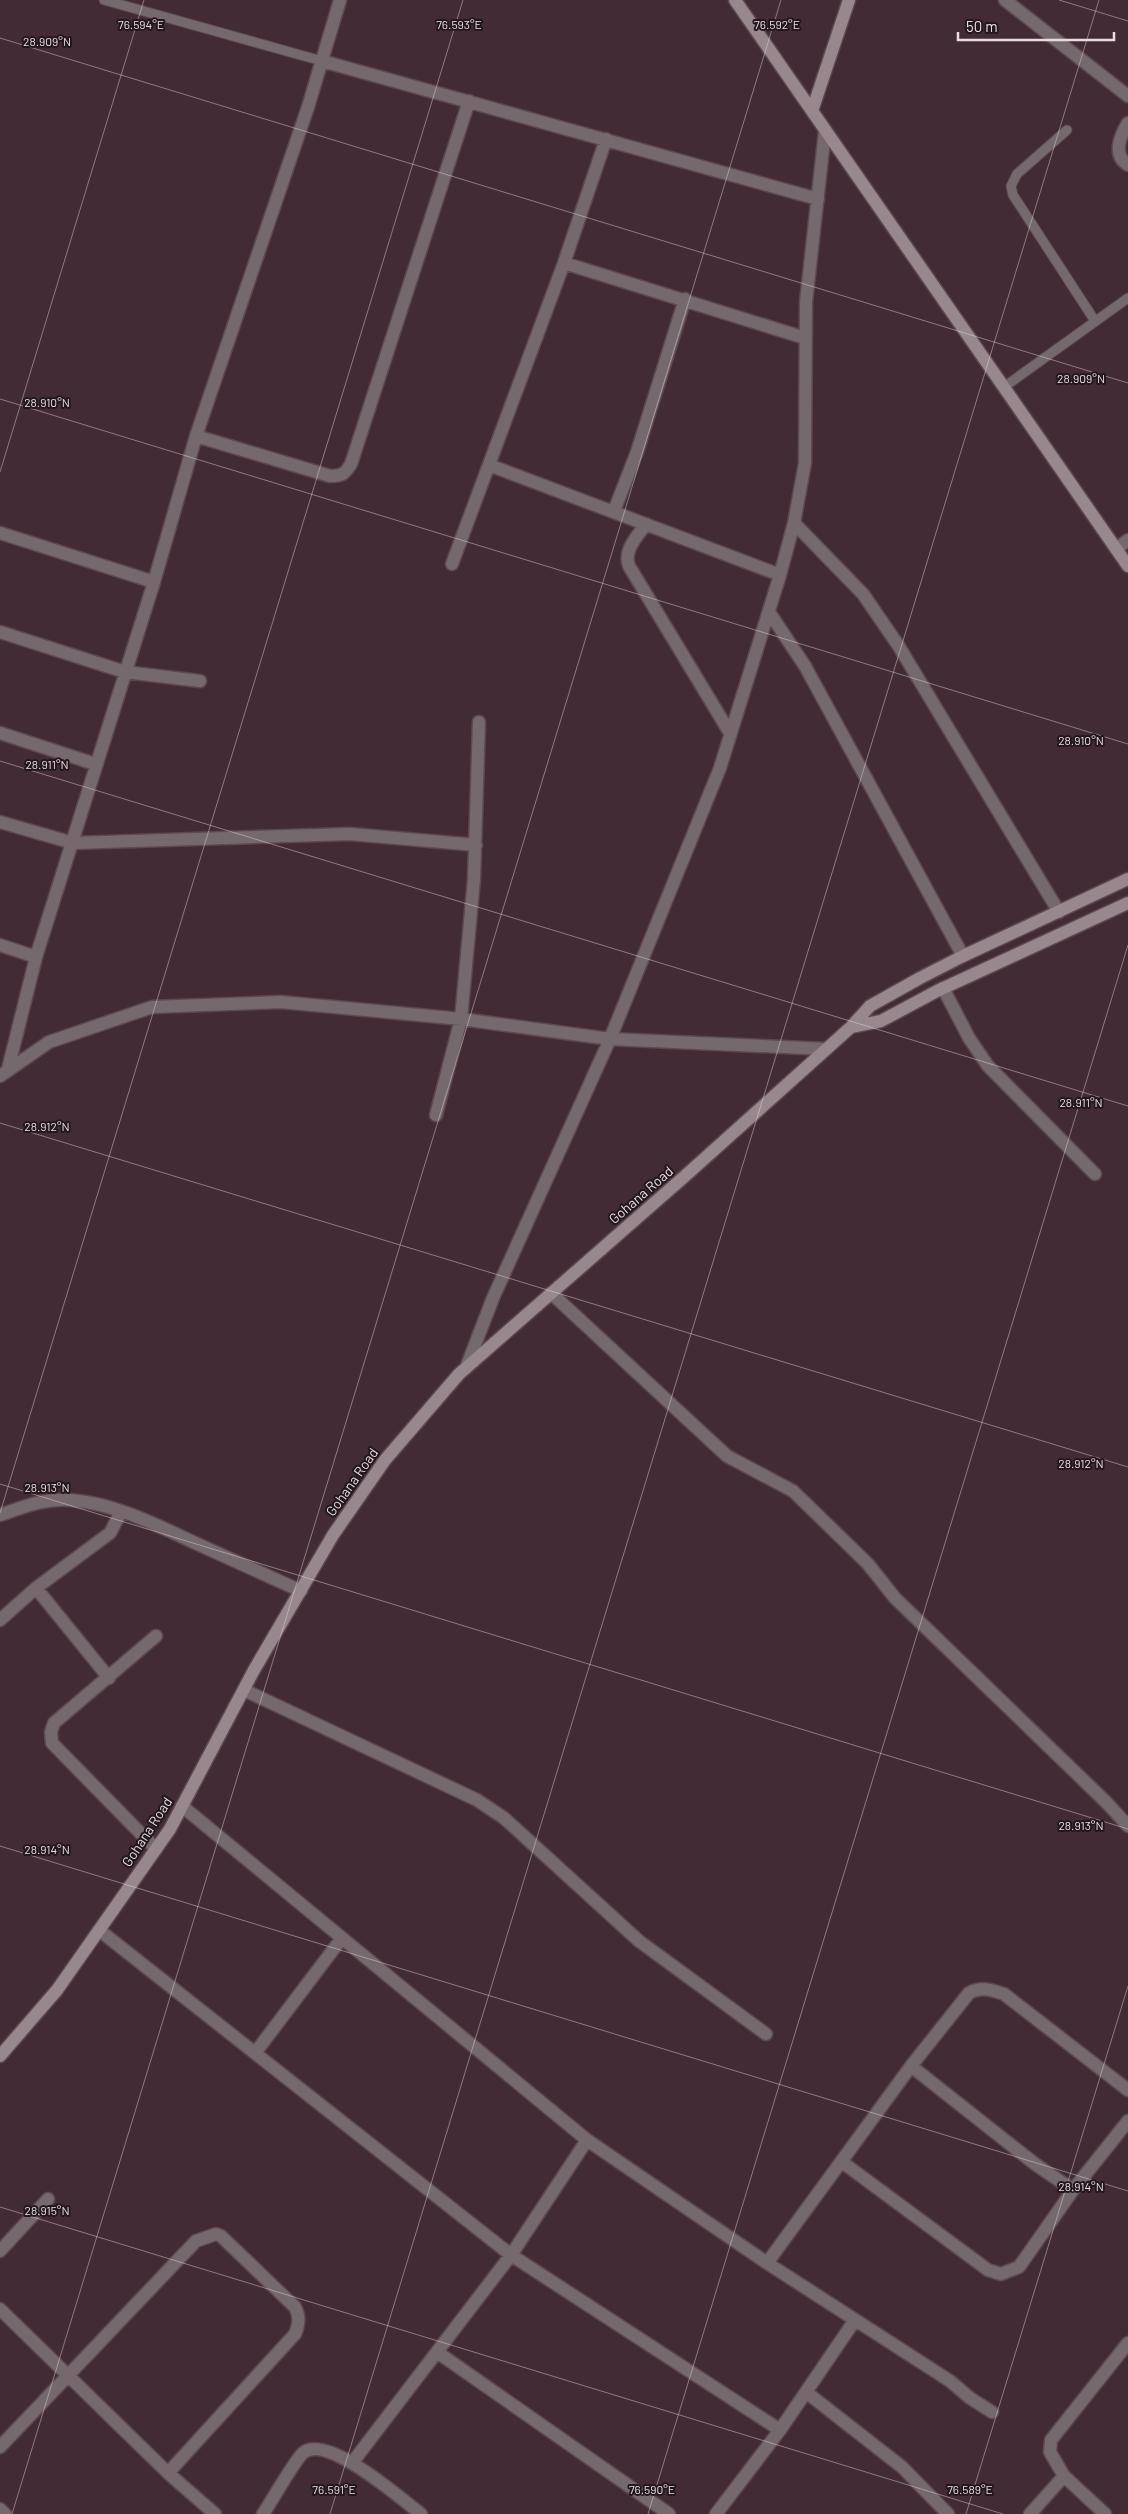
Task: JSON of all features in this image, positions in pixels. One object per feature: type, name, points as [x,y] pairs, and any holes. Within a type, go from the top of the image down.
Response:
[{"type":"main road","points":[[735,0],[1128,566]]},
{"type":"main road","points":[[812,111],[850,0]]},
{"type":"main road","name":"Gohana Road","points":[[0,2056],[57,1990],[156,1849],[182,1806],[244,1690],[333,1535],[385,1460],[466,1368],[693,1170],[851,1027],[870,1006],[963,956],[1128,879]]},
{"type":"main road","points":[[851,1027],[881,1021],[943,988],[1128,903]]},
{"type":"street","points":[[3,1073],[95,764],[154,582],[196,436],[322,61],[340,0]]},
{"type":"street","points":[[1004,0],[1128,96]]},
{"type":"street","points":[[322,61],[818,199]]},
{"type":"street","points":[[196,436],[330,476],[340,476],[346,473],[351,464],[469,101]]},
{"type":"street","points":[[1128,123],[1118,146],[1119,155],[1128,165]]},
{"type":"street","points":[[466,1368],[493,1298],[610,1039],[720,768],[780,575],[794,523],[805,463],[806,302],[825,131]]},
{"type":"street","points":[[452,564],[564,263],[606,139]]},
{"type":"street","points":[[564,263],[685,299],[805,338]]},
{"type":"street","points":[[614,511],[637,452],[685,299]]},
{"type":"street","points":[[489,465],[780,575]]},
{"type":"street","points":[[794,523],[863,594],[898,645],[1059,912]]},
{"type":"street","points":[[646,524],[629,550],[626,558],[629,566],[730,733]]},
{"type":"street","points":[[0,533],[154,582]]},
{"type":"street","points":[[1116,549],[1128,540]]},
{"type":"street","points":[[769,612],[805,666],[963,956]]},
{"type":"street","points":[[0,632],[125,672],[200,681]]},
{"type":"street","points":[[436,1115],[461,1019],[476,845],[479,722]]},
{"type":"street","points":[[0,733],[95,764]]},
{"type":"street","points":[[0,822],[73,843],[350,834],[476,845]]},
{"type":"street","points":[[0,945],[36,957]]},
{"type":"street","points":[[943,988],[969,1038],[988,1066],[1095,1174]]},
{"type":"street","points":[[3,1073],[49,1042],[152,1007],[282,1002],[461,1019],[610,1039],[826,1049]]},
{"type":"street","points":[[551,1293],[727,1456],[793,1491],[830,1524],[868,1564],[895,1598],[1107,1803],[1128,1826]]},
{"type":"street","points":[[0,1515],[35,1502],[56,1500],[89,1503],[157,1525],[300,1591]]},
{"type":"street","points":[[0,1620],[36,1588],[110,1533],[121,1512]]},
{"type":"street","points":[[36,1588],[109,1678]]},
{"type":"street","points":[[156,1636],[54,1723],[51,1732],[52,1743],[156,1849]]},
{"type":"street","points":[[244,1690],[477,1800],[504,1818],[639,1941],[766,2034]]},
{"type":"street","points":[[182,1806],[587,2140],[767,2263],[950,2381],[970,2398],[992,2412]]},
{"type":"street","points":[[99,1930],[511,2255],[780,2430]]},
{"type":"street","points":[[255,2053],[342,1938]]},
{"type":"street","points":[[767,2263],[911,2066],[968,1993],[976,1989],[1004,1994],[1128,2090]]},
{"type":"street","points":[[911,2066],[1035,2164],[1073,2190]]},
{"type":"street","points":[[842,2162],[988,2270],[1001,2274],[1019,2267],[1073,2190],[1128,2121]]},
{"type":"street","points":[[352,2462],[511,2255],[587,2140]]},
{"type":"street","points":[[0,2251],[48,2200]]},
{"type":"street","points":[[0,2447],[196,2241],[208,2235],[221,2236],[296,2307],[299,2315],[299,2324],[295,2334],[168,2473]]},
{"type":"street","points":[[0,2309],[168,2473],[214,2514]]},
{"type":"street","points":[[716,2514],[780,2430],[855,2320]]},
{"type":"street","points":[[1105,2514],[1064,2476],[1050,2452],[1051,2440],[1128,2343]]},
{"type":"street","points":[[437,2352],[669,2514]]},
{"type":"street","points":[[806,2392],[902,2468],[939,2511]]},
{"type":"street","points":[[263,2514],[302,2454],[310,2450],[323,2450],[352,2462],[421,2514]]},
{"type":"street","points":[[1030,2514],[1064,2476]]},
{"type":"street","points":[[0,2509],[5,2514]]},
{"type":"lane","points":[[104,0],[322,61]]},
{"type":"lane","points":[[1067,130],[1017,174],[1011,186],[1013,195],[1095,321]]},
{"type":"lane","points":[[1004,387],[1128,298]]}]
